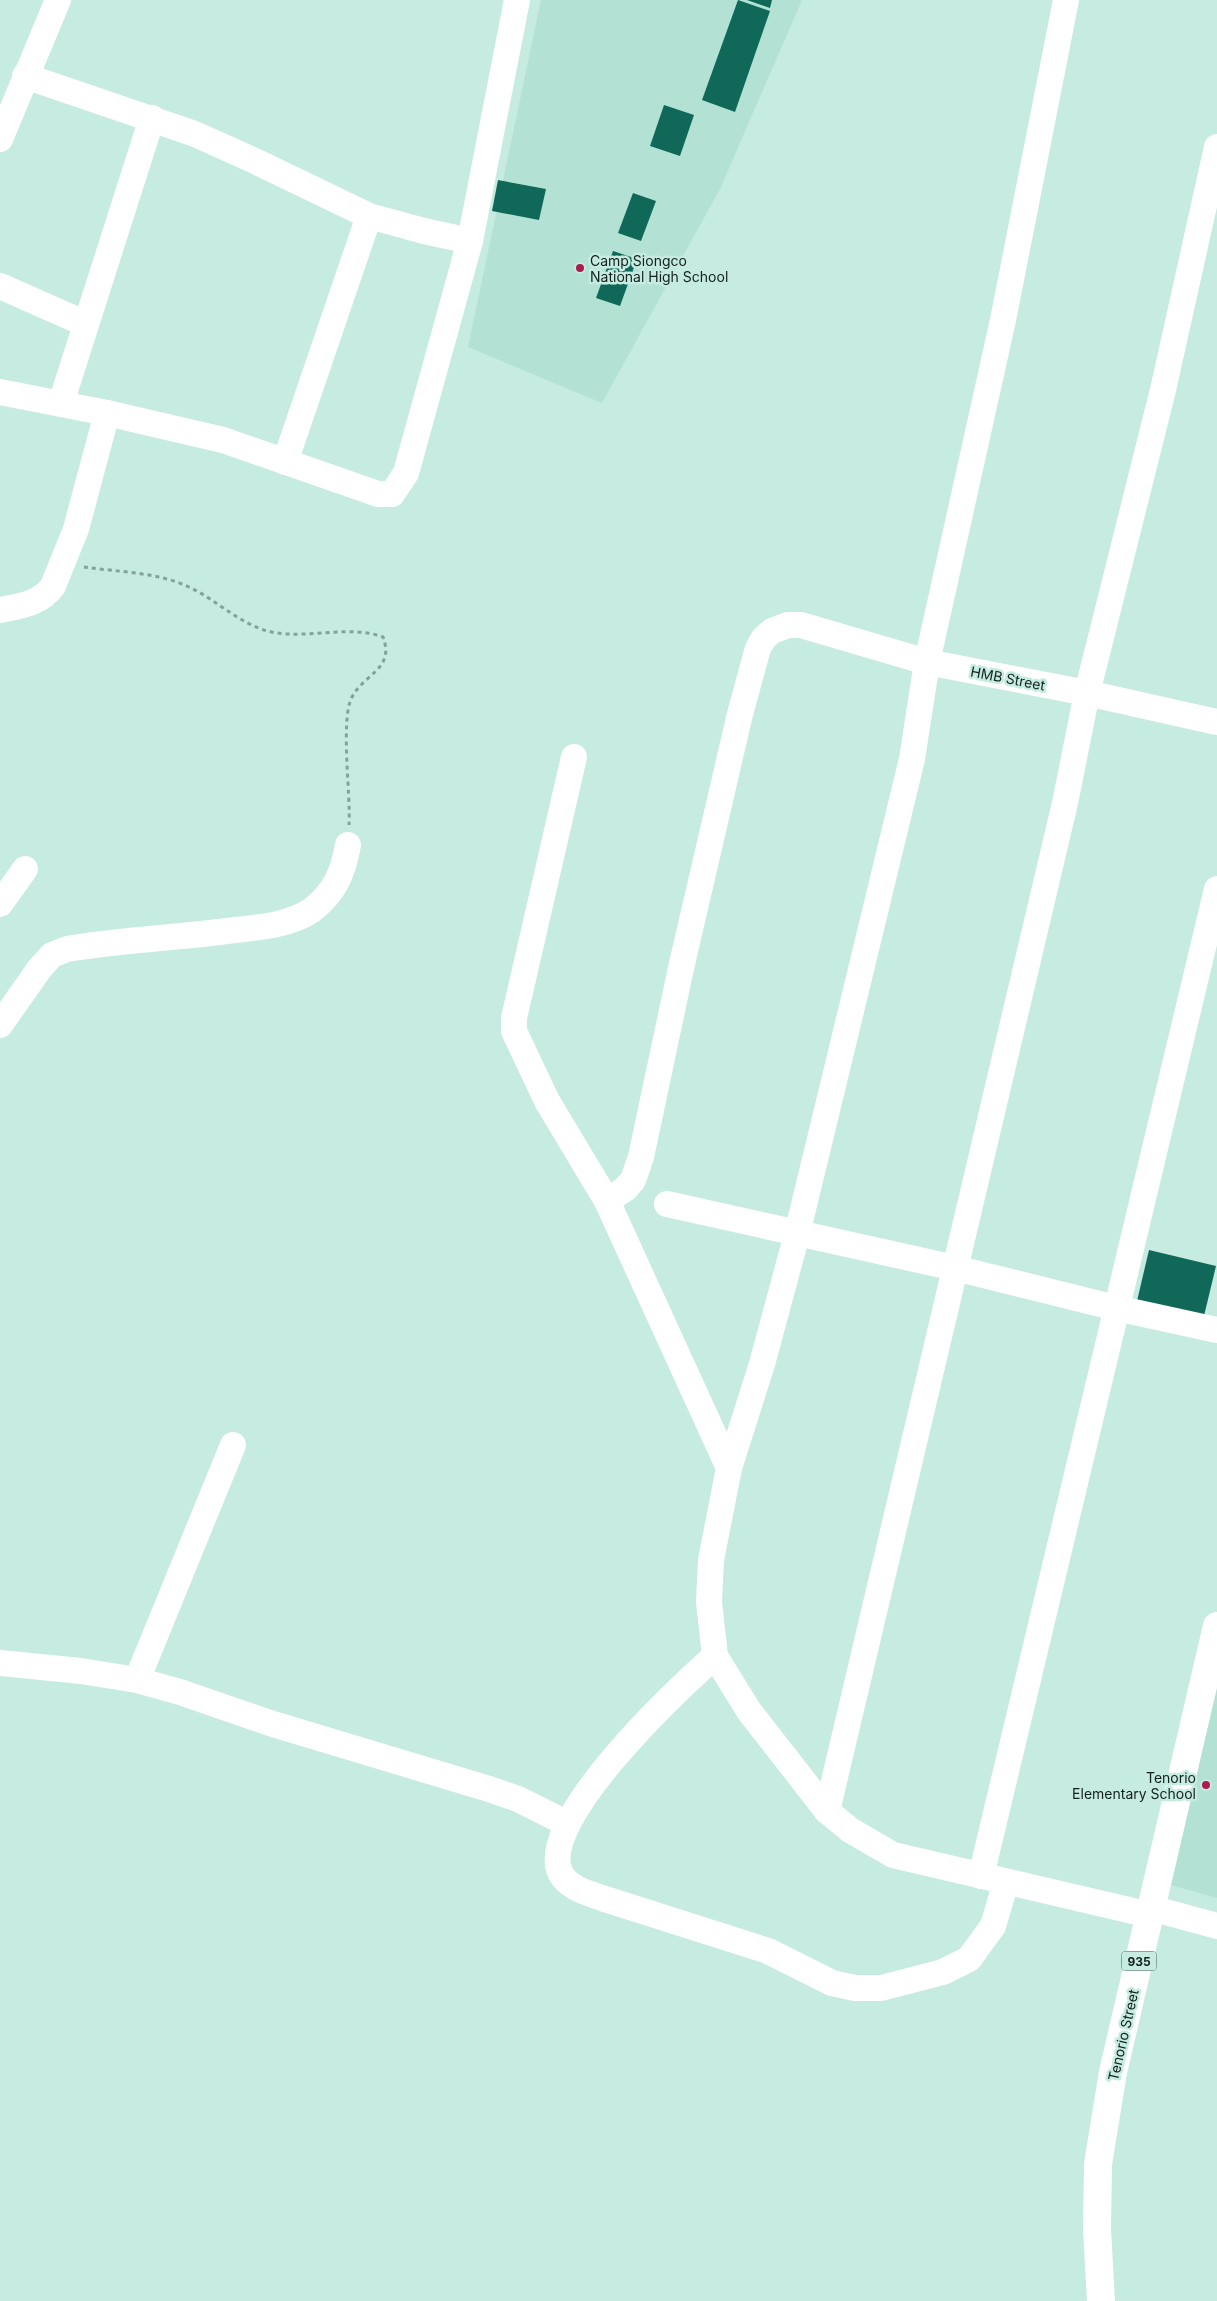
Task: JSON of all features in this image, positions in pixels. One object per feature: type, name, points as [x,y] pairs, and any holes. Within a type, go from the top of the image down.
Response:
[{"type":"main road","name":"Tenorio Street","points":[[1101,2301],[1097,2229],[1098,2164],[1113,2072],[1217,1626]]},
{"type":"street","points":[[0,139],[58,0]]},
{"type":"street","points":[[0,392],[107,412],[224,440],[378,494],[388,495],[396,491],[406,473],[470,241],[517,0]]},
{"type":"street","points":[[1066,0],[1003,320],[927,662],[912,759],[797,1234],[762,1364],[729,1468],[710,1560],[709,1602],[715,1656],[749,1711],[827,1811],[850,1830],[893,1855],[1006,1882],[1217,1926]]},
{"type":"street","points":[[25,76],[152,118],[257,162],[369,216],[470,241]]},
{"type":"street","points":[[61,404],[152,118]]},
{"type":"street","points":[[827,1811],[1065,802],[1087,693],[1163,390],[1217,146]]},
{"type":"street","points":[[285,462],[369,216]]},
{"type":"street","points":[[0,286],[86,324]]},
{"type":"street","points":[[0,610],[41,599],[53,586],[64,564],[76,529],[107,412]]},
{"type":"street","name":"HMB Street","points":[[607,1201],[626,1189],[633,1180],[641,1157],[680,968],[740,714],[758,648],[764,638],[772,631],[788,626],[801,625],[927,662],[1087,693],[1217,722]]},
{"type":"street","points":[[574,757],[514,1018],[514,1031],[547,1101],[607,1201],[729,1468]]},
{"type":"street","points":[[0,1025],[40,968],[52,955],[67,949],[254,928],[290,920],[310,911],[330,893],[343,871],[348,845]]},
{"type":"street","points":[[0,904],[25,869]]},
{"type":"street","points":[[981,1876],[1217,890]]},
{"type":"street","points":[[667,1204],[955,1268],[1116,1308],[1217,1330]]},
{"type":"street","points":[[137,1680],[233,1446]]},
{"type":"street","points":[[715,1656],[644,1722],[566,1823],[559,1845],[558,1859],[560,1872],[568,1883],[579,1890],[768,1951],[832,1982],[855,1988],[881,1988],[943,1972],[969,1959],[992,1926],[1006,1882]]},
{"type":"street","points":[[0,1663],[81,1671],[137,1680],[180,1692],[274,1724],[489,1789],[518,1799],[566,1823]]},
{"type":"path","points":[[64,564],[156,576],[187,586],[257,628],[276,633],[312,635],[369,632],[383,637],[386,646],[386,658],[380,668],[366,679],[352,698],[347,722],[350,804],[348,845]]},
{"type":"shaded area","name":"Camp Siongco National High School","points":[[541,0],[802,0],[720,189],[602,403],[468,347]]},
{"type":"shaded area","name":"Tenorio Elementary School","points":[[1217,1685],[1217,1898],[1171,1885]]},
{"type":"building","points":[[738,0],[770,11],[735,112],[702,100]]},
{"type":"building","points":[[747,0],[772,0],[770,8]]},
{"type":"building","points":[[664,105],[694,115],[680,156],[650,146]]},
{"type":"building","points":[[498,180],[546,189],[539,220],[492,211]]},
{"type":"building","points":[[633,193],[656,201],[641,241],[618,233]]},
{"type":"building","points":[[613,251],[637,259],[620,306],[596,298]]},
{"type":"building","points":[[1149,1250],[1216,1266],[1204,1316],[1137,1301]]},
{"type":"place","name":"Camp Siongco National High School","points":[[580,268]]},
{"type":"place","name":"Tenorio Elementary School","points":[[1206,1785]]}]
